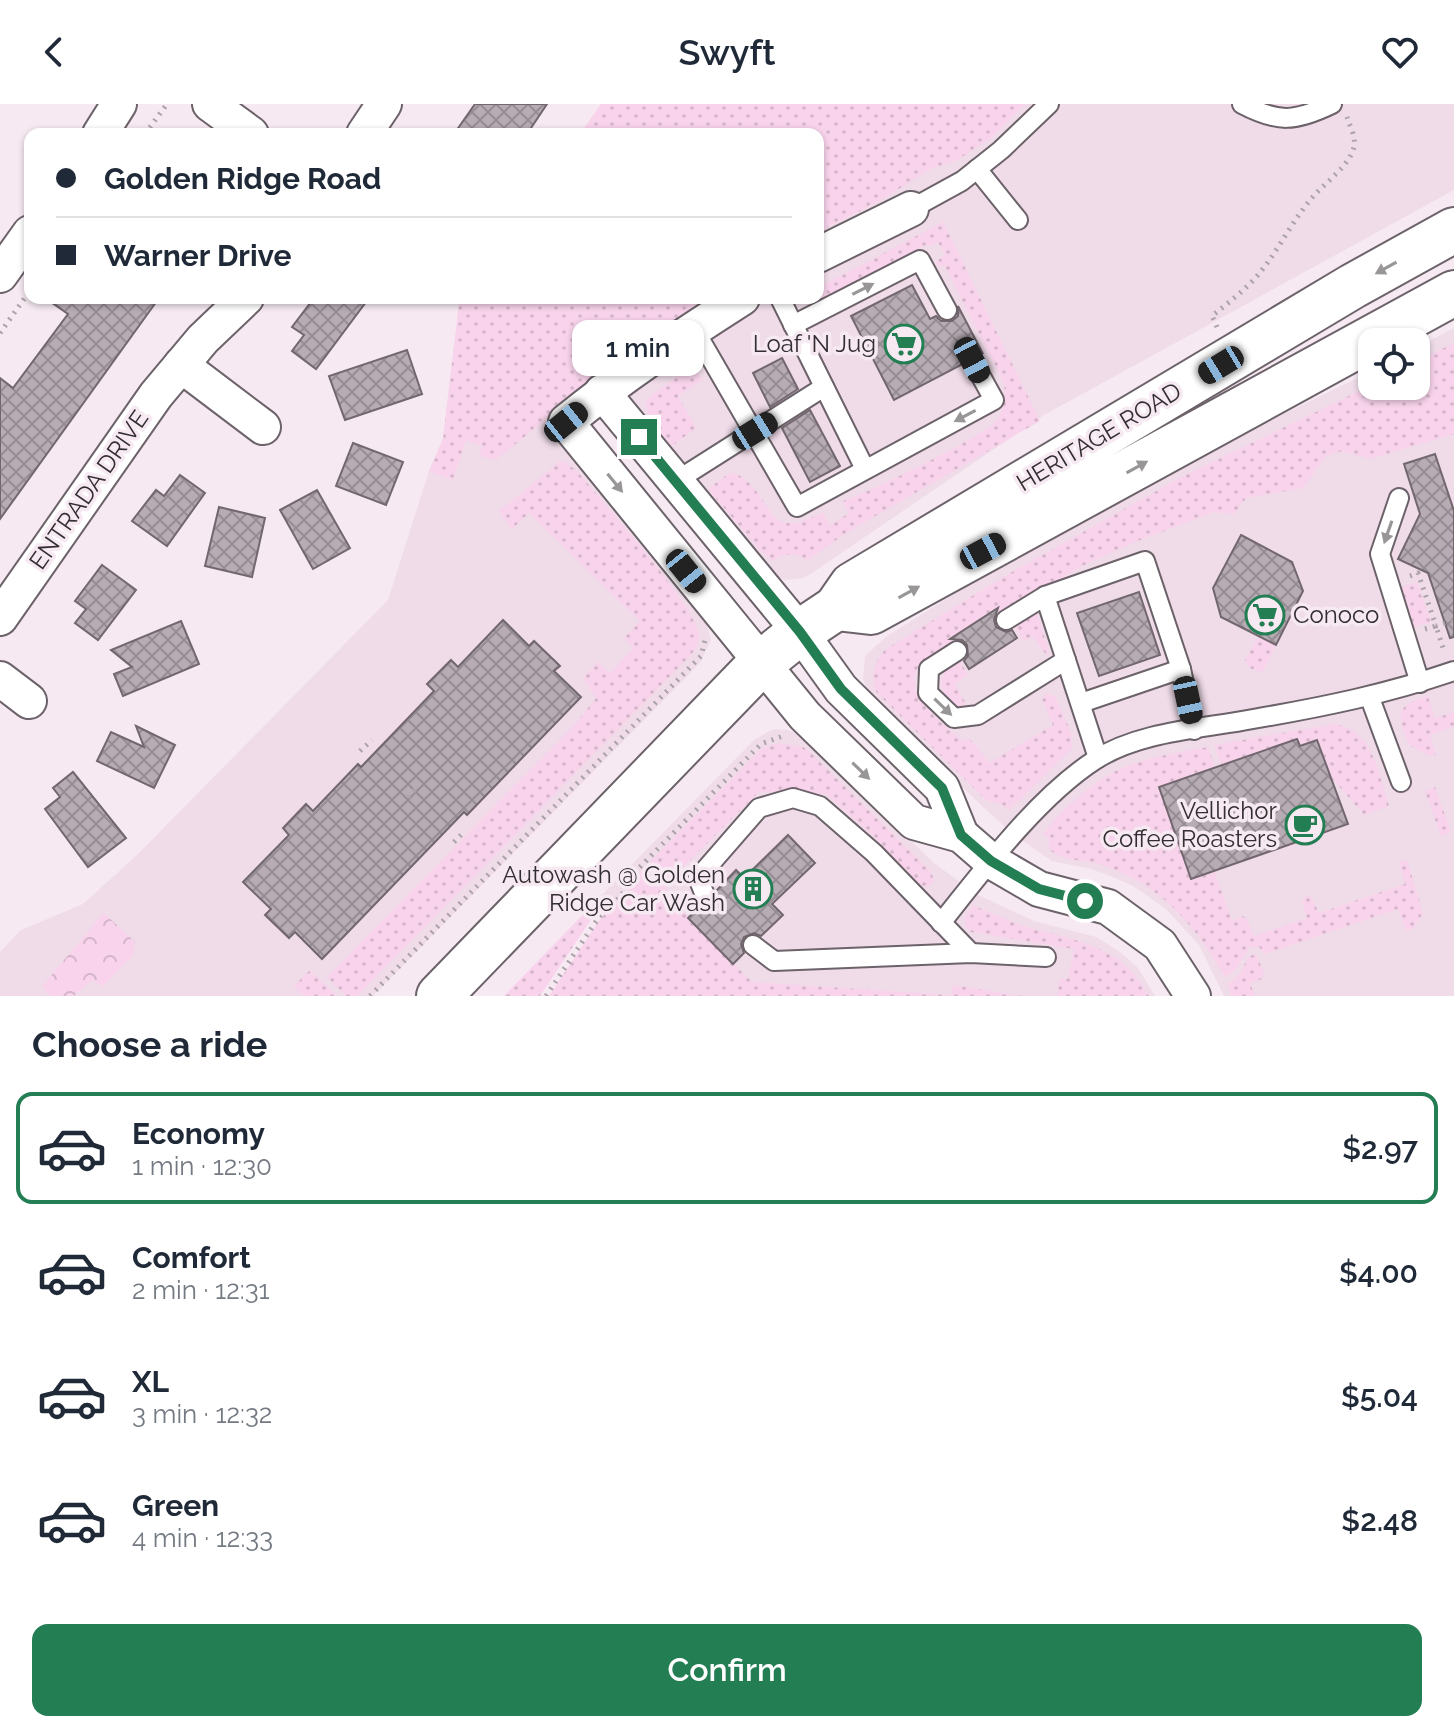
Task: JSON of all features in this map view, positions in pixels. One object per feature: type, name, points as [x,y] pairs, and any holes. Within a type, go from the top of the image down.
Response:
[{"type":"main road","name":"HERITAGE ROAD","points":[[439,996],[760,664],[836,608],[852,585],[1454,230]]},
{"type":"main road","name":"HERITAGE ROAD","points":[[836,608],[871,612],[1454,293]]},
{"type":"street","points":[[104,128],[119,104]]},
{"type":"street","points":[[210,104],[243,128]]},
{"type":"street","points":[[368,128],[384,104]]},
{"type":"street","points":[[824,252],[911,209]]},
{"type":"street","points":[[0,275],[24,241]]},
{"type":"street","name":"ENTRADA DRIVE","points":[[0,618],[156,395],[203,339],[240,304]]},
{"type":"street","points":[[733,304],[602,392],[566,422],[805,716],[914,822],[961,835],[991,861],[1039,889],[1108,907],[1160,945],[1193,996]]},
{"type":"street","points":[[181,365],[263,427]]},
{"type":"street","points":[[602,392],[800,632],[841,689],[942,788],[961,835]]},
{"type":"street","points":[[0,679],[29,701]]},
{"type":"lane","points":[[911,209],[962,181],[1049,104]]},
{"type":"lane","points":[[1242,104],[1267,117],[1287,119],[1339,110]]},
{"type":"lane","points":[[977,169],[1018,220]]},
{"type":"lane","points":[[793,325],[920,260],[947,310]]},
{"type":"lane","points":[[783,304],[865,469]]},
{"type":"lane","points":[[694,329],[797,507],[994,400],[972,360]]},
{"type":"lane","points":[[676,481],[824,387]]},
{"type":"lane","points":[[1399,498],[1380,554],[1420,683]]},
{"type":"lane","points":[[1006,620],[1045,596],[1145,561],[1181,669],[1194,730]]},
{"type":"lane","points":[[1045,596],[1098,758]]},
{"type":"lane","points":[[957,651],[929,669],[928,693],[954,718],[978,715],[1066,660]]},
{"type":"lane","points":[[1081,703],[1181,669]]},
{"type":"lane","points":[[941,923],[991,861],[1065,781],[1098,758],[1138,740],[1370,698],[1454,671]]},
{"type":"lane","points":[[1370,698],[1401,782]]},
{"type":"lane","points":[[707,900],[698,878],[759,808],[793,798],[820,806],[874,853],[971,953]]},
{"type":"lane","points":[[753,945],[774,961],[971,953],[1046,957]]},
{"type":"path","points":[[149,128],[167,104]]},
{"type":"path","points":[[1219,332],[1212,316],[1260,273],[1301,210],[1344,165],[1354,146],[1353,135],[1339,110]]},
{"type":"path","points":[[0,333],[24,299]]},
{"type":"path","points":[[1386,574],[1418,573],[1436,626],[1454,620]]},
{"type":"path","points":[[370,996],[701,656],[705,639]]},
{"type":"path","points":[[546,996],[599,917],[621,896],[639,868],[761,744],[784,736]]},
{"type":"path","points":[[360,751],[372,740]]},
{"type":"path","points":[[408,797],[419,786]]},
{"type":"path","points":[[454,842],[465,831]]},
{"type":"shaded area","points":[[833,104],[1454,104],[1454,190],[1044,415],[812,573],[803,578],[785,580],[771,574],[637,413],[636,404],[609,368],[697,304],[824,304],[824,229],[880,201]]},
{"type":"shaded area","points":[[1454,328],[1454,996],[1224,996],[1199,945],[1166,909],[1133,886],[1113,877],[1052,861],[1014,835],[982,806],[872,700],[863,679],[865,656],[887,636],[999,566],[1184,463],[1358,378],[1358,400],[1430,400],[1430,341]]},
{"type":"shaded area","points":[[454,346],[544,419],[705,618],[711,640],[700,663],[373,996],[0,996],[0,952],[21,930],[83,904],[138,854],[388,600],[429,471],[443,439]]},
{"type":"shaded area","points":[[774,729],[802,735],[934,863],[976,894],[1034,921],[1096,937],[1138,968],[1155,996],[711,996],[599,898],[755,739]]},
{"type":"green space","points":[[601,104],[1025,104],[991,138],[956,161],[932,168],[880,201],[824,229],[824,128],[584,128]]},
{"type":"green space","points":[[943,222],[1040,421],[846,533],[808,560],[790,554],[773,561],[757,547],[708,489],[728,474],[735,473],[748,482],[779,520],[789,523],[803,521],[822,512],[831,525],[849,513],[843,501],[972,438],[998,419],[1004,401],[1004,383],[944,265],[938,267],[936,262],[945,255],[938,242],[928,247],[926,245],[824,299],[824,285]]},
{"type":"green space","points":[[459,304],[697,304],[597,377],[496,460],[479,456],[482,446],[466,440],[453,480],[429,471],[443,439]]},
{"type":"green space","points":[[1454,343],[1454,434],[1370,459],[1342,451],[1326,456],[1303,488],[1246,498],[1234,514],[1214,512],[1082,566],[1002,615],[998,608],[950,638],[953,644],[920,666],[914,680],[916,690],[928,710],[962,741],[972,741],[989,763],[1053,725],[1042,699],[1046,693],[1055,696],[1071,732],[1072,749],[1009,810],[987,801],[877,693],[873,682],[874,670],[886,649],[1005,576],[1183,476],[1358,392],[1358,400],[1430,400],[1430,355]]},
{"type":"green space","points":[[692,366],[702,380],[678,396],[696,428],[672,446],[648,418],[646,402]]},
{"type":"green space","points":[[559,462],[565,462],[577,471],[665,577],[694,620],[699,634],[698,643],[690,656],[357,996],[346,996],[327,977],[576,723],[596,698],[583,678],[598,662],[610,673],[634,648],[624,638],[640,621],[529,513],[512,529],[499,511]]},
{"type":"green space","points":[[1417,582],[1431,622],[1414,627],[1401,587]]},
{"type":"green space","points":[[1036,611],[1049,651],[1047,656],[1033,636],[1024,641],[1014,624]]},
{"type":"green space","points":[[1258,637],[1276,645],[1264,670],[1259,672],[1250,668],[1245,660]]},
{"type":"green space","points":[[958,658],[968,675],[955,684],[965,702],[963,708],[947,697],[941,684],[945,672]]},
{"type":"green space","points":[[1428,696],[1435,718],[1454,712],[1454,726],[1430,735],[1436,755],[1430,756],[1409,745],[1401,719],[1401,713],[1409,703]]},
{"type":"green space","points":[[1334,724],[1347,728],[1366,744],[1389,806],[1364,815],[1331,777],[1317,740],[1300,746],[1297,739],[1222,765],[1214,745]]},
{"type":"green space","points":[[779,743],[803,747],[811,753],[930,871],[935,881],[927,887],[919,885],[872,835],[826,794],[759,792],[669,881],[666,886],[671,899],[752,982],[951,995],[953,985],[1023,996],[549,996],[601,918],[641,871],[762,748]]},
{"type":"green space","points":[[1208,747],[1215,767],[1160,787],[1214,870],[1232,921],[1243,916],[1254,936],[1307,918],[1302,901],[1306,896],[1311,897],[1319,913],[1405,884],[1399,863],[1407,860],[1423,913],[1414,928],[1406,931],[1398,909],[1265,954],[1259,947],[1250,947],[1235,970],[1225,977],[1189,924],[1159,895],[1123,873],[1060,856],[1049,849],[1049,838],[1043,835],[1048,827],[1103,779],[1137,762]]},
{"type":"green space","points":[[1435,787],[1451,832],[1441,836],[1425,791]]},
{"type":"green space","points":[[599,898],[606,904],[592,918],[540,996],[504,996]]},
{"type":"green space","points":[[973,906],[1030,928],[1098,948],[1126,966],[1149,996],[1057,996],[1060,978],[1068,979],[1074,949],[971,932],[966,927],[965,917]]},
{"type":"green space","points":[[104,913],[135,942],[133,955],[103,986],[92,980],[74,996],[51,996],[42,986]]},
{"type":"green space","points":[[1255,953],[1264,972],[1262,979],[1250,983],[1255,996],[1231,996],[1228,984],[1241,973],[1247,959]]},
{"type":"green space","points":[[310,970],[337,996],[304,996],[294,986]]},
{"type":"building","points":[[475,104],[547,104],[531,128],[458,128]]},
{"type":"building","name":"Loaf 'N Jug","points":[[912,285],[930,319],[936,316],[941,321],[952,321],[958,316],[958,306],[983,354],[978,349],[967,349],[961,354],[961,365],[894,400],[851,316]]},
{"type":"building","points":[[54,304],[155,304],[0,519],[0,378],[13,388],[68,314]]},
{"type":"building","points":[[309,304],[365,304],[316,369],[292,351],[304,335],[292,327]]},
{"type":"building","points":[[407,350],[422,394],[345,420],[329,376]]},
{"type":"building","points":[[782,358],[798,389],[770,407],[753,373]]},
{"type":"building","points":[[810,410],[840,466],[810,482],[782,428]]},
{"type":"building","points":[[353,443],[403,462],[386,505],[336,486]]},
{"type":"building","points":[[1435,454],[1454,511],[1454,637],[1450,638],[1428,573],[1398,559],[1420,514],[1404,464]]},
{"type":"building","points":[[180,475],[205,493],[167,546],[132,521],[156,490],[164,496]]},
{"type":"building","points":[[317,490],[350,548],[313,569],[280,510]]},
{"type":"building","points":[[219,507],[265,518],[252,577],[205,566]]},
{"type":"building","points":[[1241,535],[1292,562],[1303,591],[1276,645],[1221,617],[1213,588]]},
{"type":"building","points":[[102,565],[136,590],[98,640],[75,623],[86,609],[75,601]]},
{"type":"building","points":[[1139,592],[1160,655],[1099,676],[1077,613]]},
{"type":"building","points":[[998,608],[994,620],[996,627],[1006,632],[1012,630],[1017,638],[969,669],[964,661],[968,656],[967,645],[962,640],[950,639]]},
{"type":"building","points":[[503,620],[529,646],[534,641],[560,666],[554,671],[581,697],[322,959],[295,932],[289,938],[265,915],[271,909],[243,882],[289,835],[283,828],[306,804],[313,811],[358,764],[361,767],[434,691],[427,684],[451,660],[458,667]]},
{"type":"building","points":[[181,621],[199,664],[123,696],[114,674],[132,667],[111,650]]},
{"type":"building","points":[[136,726],[175,745],[154,788],[97,761],[111,732],[144,747]]},
{"type":"building","points":[[1297,739],[1300,746],[1317,740],[1348,824],[1191,879],[1159,787]]},
{"type":"building","points":[[73,772],[126,838],[88,867],[45,809],[60,797],[53,788]]},
{"type":"building","name":"Autowash @ Golden Ridge Car Wash","points":[[788,835],[815,863],[772,904],[783,915],[761,936],[754,933],[744,937],[741,944],[744,953],[733,964],[688,918],[698,908],[706,912],[716,908],[719,901],[716,891],[736,870],[744,878]]},
{"type":"place","name":"Loaf 'N Jug","points":[[904,344]]},
{"type":"place","name":"Conoco","points":[[1265,615]]},
{"type":"place","name":"Vellichor Coffee Roasters","points":[[1305,825]]},
{"type":"place","name":"Autowash @ Golden Ridge Car Wash","points":[[753,889]]},
{"type":"route","points":[[639,437],[800,632],[841,689],[942,788],[961,835],[991,861],[1039,889],[1085,901]]}]
